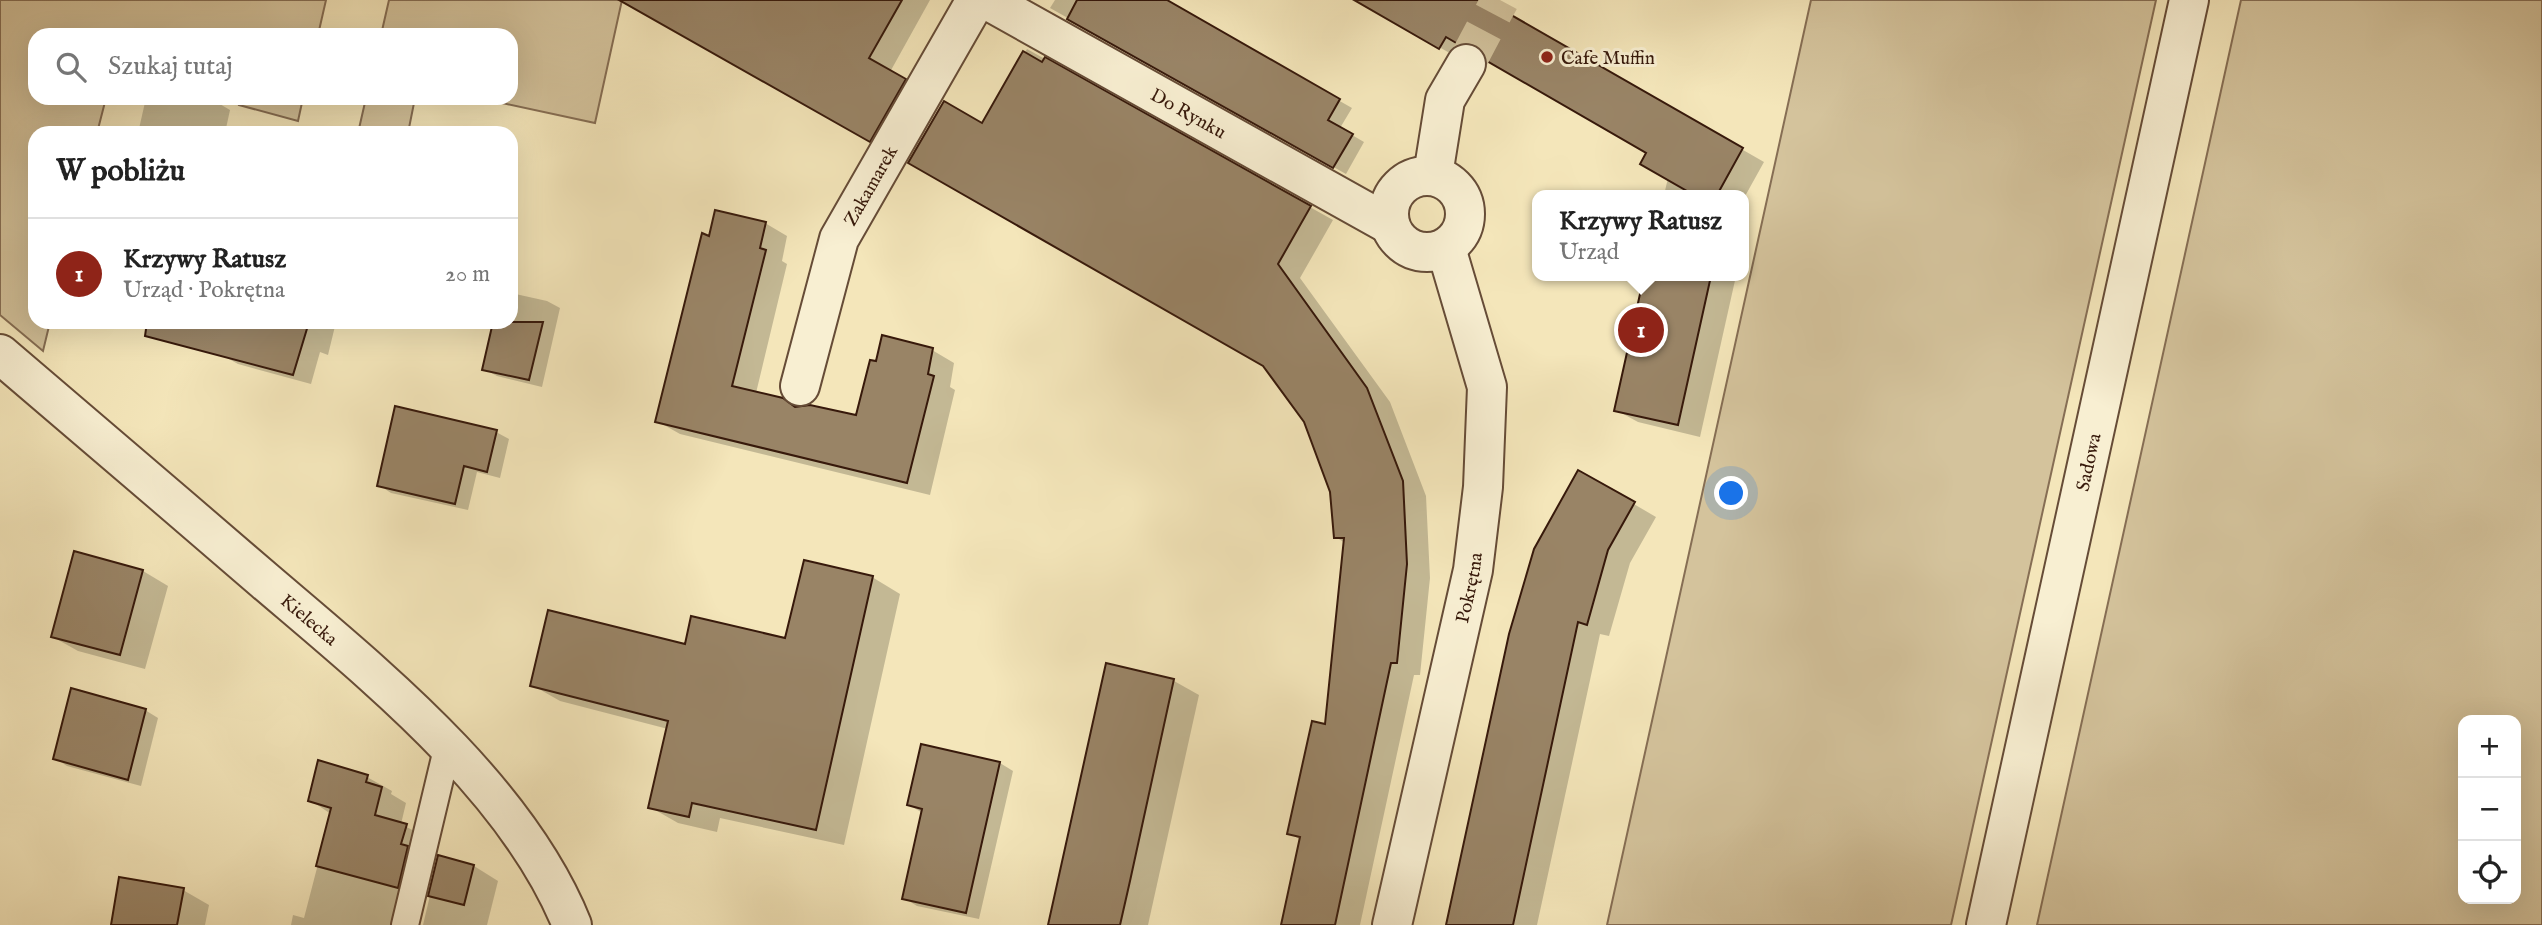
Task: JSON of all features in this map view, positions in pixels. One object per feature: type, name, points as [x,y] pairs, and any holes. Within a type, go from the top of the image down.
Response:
[{"type":"street","name":"Zakamarek","points":[[800,386],[839,239],[976,0]]},
{"type":"street","name":"Do Rynku","points":[[986,0],[1390,225]]},
{"type":"street","name":"Sadowa","points":[[1986,925],[2189,0]]},
{"type":"street","points":[[1433,175],[1445,100],[1466,64]]},
{"type":"street","points":[[1433,175],[1448,181],[1462,196],[1466,215],[1460,234],[1446,248],[1427,253],[1408,248],[1396,239],[1388,210],[1392,196],[1402,184],[1418,176],[1433,175]]},
{"type":"street","name":"Pokrętna","points":[[1392,925],[1473,570],[1483,487],[1487,387],[1446,248]]},
{"type":"street","name":"Kielecka","points":[[0,354],[336,642],[448,745],[485,787],[528,843],[559,892],[572,925]]},
{"type":"lane","points":[[405,925],[448,745]]},
{"type":"shaded area","points":[[0,0],[326,0],[320,28],[28,28],[28,105],[104,105],[99,126],[28,126],[28,329],[48,329],[43,351],[0,315]]},
{"type":"shaded area","points":[[389,0],[622,0],[595,123],[511,105],[518,105],[518,28],[383,28]]},
{"type":"shaded area","points":[[1811,0],[2156,0],[1951,925],[1607,925]]},
{"type":"shaded area","points":[[2241,0],[2542,0],[2542,925],[2037,925]]},
{"type":"shaded area","points":[[239,105],[301,105],[298,121]]},
{"type":"shaded area","points":[[364,105],[414,105],[409,126],[360,126]]},
{"type":"building","points":[[619,0],[902,0],[869,58],[906,79],[870,142]]},
{"type":"building","points":[[1077,0],[1167,0],[1340,99],[1328,120],[1353,134],[1333,168],[1067,19]]},
{"type":"building","points":[[1354,0],[1485,0],[1743,148],[1720,190],[1685,190],[1640,164],[1646,153],[1487,61],[1485,53],[1476,45],[1467,42],[1458,44],[1446,37],[1439,49]]},
{"type":"building","points":[[1023,51],[1042,62],[1045,57],[1311,206],[1278,264],[1367,388],[1403,481],[1407,564],[1397,663],[1391,663],[1335,925],[1281,925],[1300,837],[1287,834],[1312,721],[1325,724],[1344,538],[1334,538],[1330,492],[1304,422],[1263,366],[908,163],[944,101],[982,123]]},
{"type":"building","points":[[715,210],[766,222],[760,248],[766,250],[732,386],[783,398],[795,407],[810,405],[856,415],[870,360],[876,361],[882,335],[933,348],[928,374],[934,376],[907,483],[655,422],[702,233],[709,236]]},
{"type":"building","points":[[1643,281],[1710,281],[1678,425],[1614,411]]},
{"type":"building","points":[[518,322],[543,322],[529,380],[482,370],[491,329],[518,329]]},
{"type":"building","points":[[146,329],[307,329],[293,375],[145,336]]},
{"type":"building","points":[[395,406],[497,430],[487,472],[464,466],[455,504],[377,486]]},
{"type":"building","points":[[1578,470],[1635,502],[1608,550],[1587,625],[1578,622],[1513,925],[1446,925],[1509,634],[1534,549]]},
{"type":"building","points":[[74,551],[143,570],[120,655],[51,637]]},
{"type":"building","points":[[804,560],[873,576],[816,830],[692,803],[689,817],[648,808],[668,721],[530,686],[548,610],[685,644],[691,616],[785,638]]},
{"type":"building","points":[[1106,663],[1174,679],[1130,881],[1120,925],[1048,925]]},
{"type":"building","points":[[71,688],[146,709],[128,780],[53,759]]},
{"type":"building","points":[[921,744],[1000,762],[966,913],[902,899],[922,809],[907,805]]},
{"type":"building","points":[[318,760],[368,775],[366,782],[382,787],[375,815],[407,824],[401,844],[408,846],[398,888],[316,866],[331,808],[308,801]]},
{"type":"building","points":[[438,855],[474,865],[464,905],[428,896]]},
{"type":"building","points":[[119,877],[184,888],[177,925],[111,925]]},
{"type":"tunnel","points":[[1466,64],[1500,0]]},
{"type":"place","name":"Cafe Muffin","points":[[1547,57]]},
{"type":"place","name":"Krzywy Ratusz","points":[[1641,330]]}]
